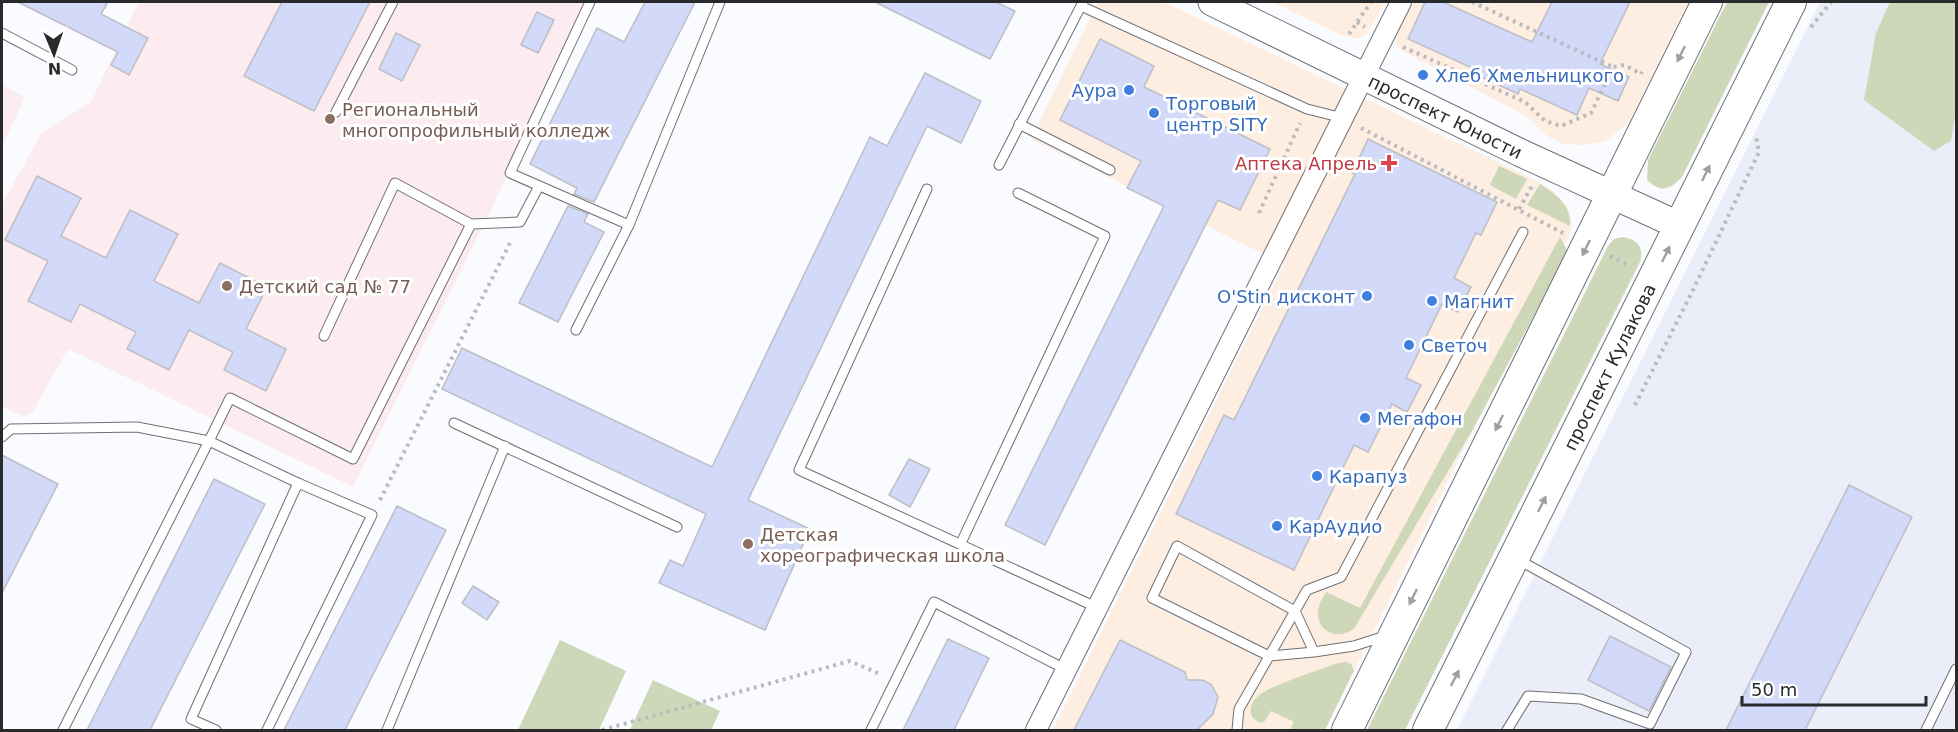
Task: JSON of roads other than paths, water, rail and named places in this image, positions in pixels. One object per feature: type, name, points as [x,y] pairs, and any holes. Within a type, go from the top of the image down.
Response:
[{"type":"main road","name":"проспект Юности","points":[[1212,2],[1680,226]]},
{"type":"main road","points":[[1347,730],[1707,2]]},
{"type":"main road","name":"проспект Кулакова","points":[[1428,730],[1791,2]]},
{"type":"street","points":[[1036,730],[1401,2]]},
{"type":"lane","points":[[336,112],[393,2]]},
{"type":"lane","points":[[590,2],[510,173],[629,225]]},
{"type":"lane","points":[[576,330],[629,225],[720,2]]},
{"type":"lane","points":[[999,165],[1082,4],[1307,108],[1343,118]]},
{"type":"lane","points":[[2,33],[72,70]]},
{"type":"lane","points":[[1019,124],[1110,170]]},
{"type":"lane","points":[[324,336],[395,183],[471,224],[520,222],[539,186]]},
{"type":"lane","points":[[927,189],[799,470],[1098,608]]},
{"type":"lane","points":[[961,543],[1105,236],[1018,193]]},
{"type":"lane","points":[[63,730],[230,398],[352,459],[471,224]]},
{"type":"lane","points":[[1237,730],[1239,709],[1307,590],[1341,577],[1522,232]]},
{"type":"lane","points":[[454,423],[677,527]]},
{"type":"lane","points":[[2,437],[11,429],[137,427],[209,441],[372,515],[267,730]]},
{"type":"lane","points":[[387,730],[505,446]]},
{"type":"lane","points":[[216,730],[191,719],[298,483]]},
{"type":"lane","points":[[1314,652],[1295,611],[1176,546],[1152,598],[1269,656],[1314,652],[1354,646],[1395,633]]},
{"type":"lane","points":[[1507,730],[1528,696],[1581,699],[1650,724],[1686,652],[1515,558]]},
{"type":"lane","points":[[871,730],[934,602],[1067,670]]},
{"type":"lane","points":[[1926,730],[1956,669]]},
{"type":"place","name":"Хлеб Хмельницкого","points":[[1423,75]]},
{"type":"place","name":"Аура","points":[[1129,90]]},
{"type":"place","name":"Торговый центр SITY","points":[[1154,113]]},
{"type":"place","name":"Региональный многопрофильный колледж","points":[[330,119]]},
{"type":"place","name":"Аптека Апрель","points":[[1389,163]]},
{"type":"place","name":"Детский сад № 77","points":[[227,286]]},
{"type":"place","name":"O'Stin дисконт","points":[[1367,296]]},
{"type":"place","name":"Магнит","points":[[1432,301]]},
{"type":"place","name":"Светоч","points":[[1409,345]]},
{"type":"place","name":"Мегафон","points":[[1365,418]]},
{"type":"place","name":"Карапуз","points":[[1317,476]]},
{"type":"place","name":"КарАудио","points":[[1277,526]]},
{"type":"place","name":"Детская хореографическая школа","points":[[748,544]]}]
